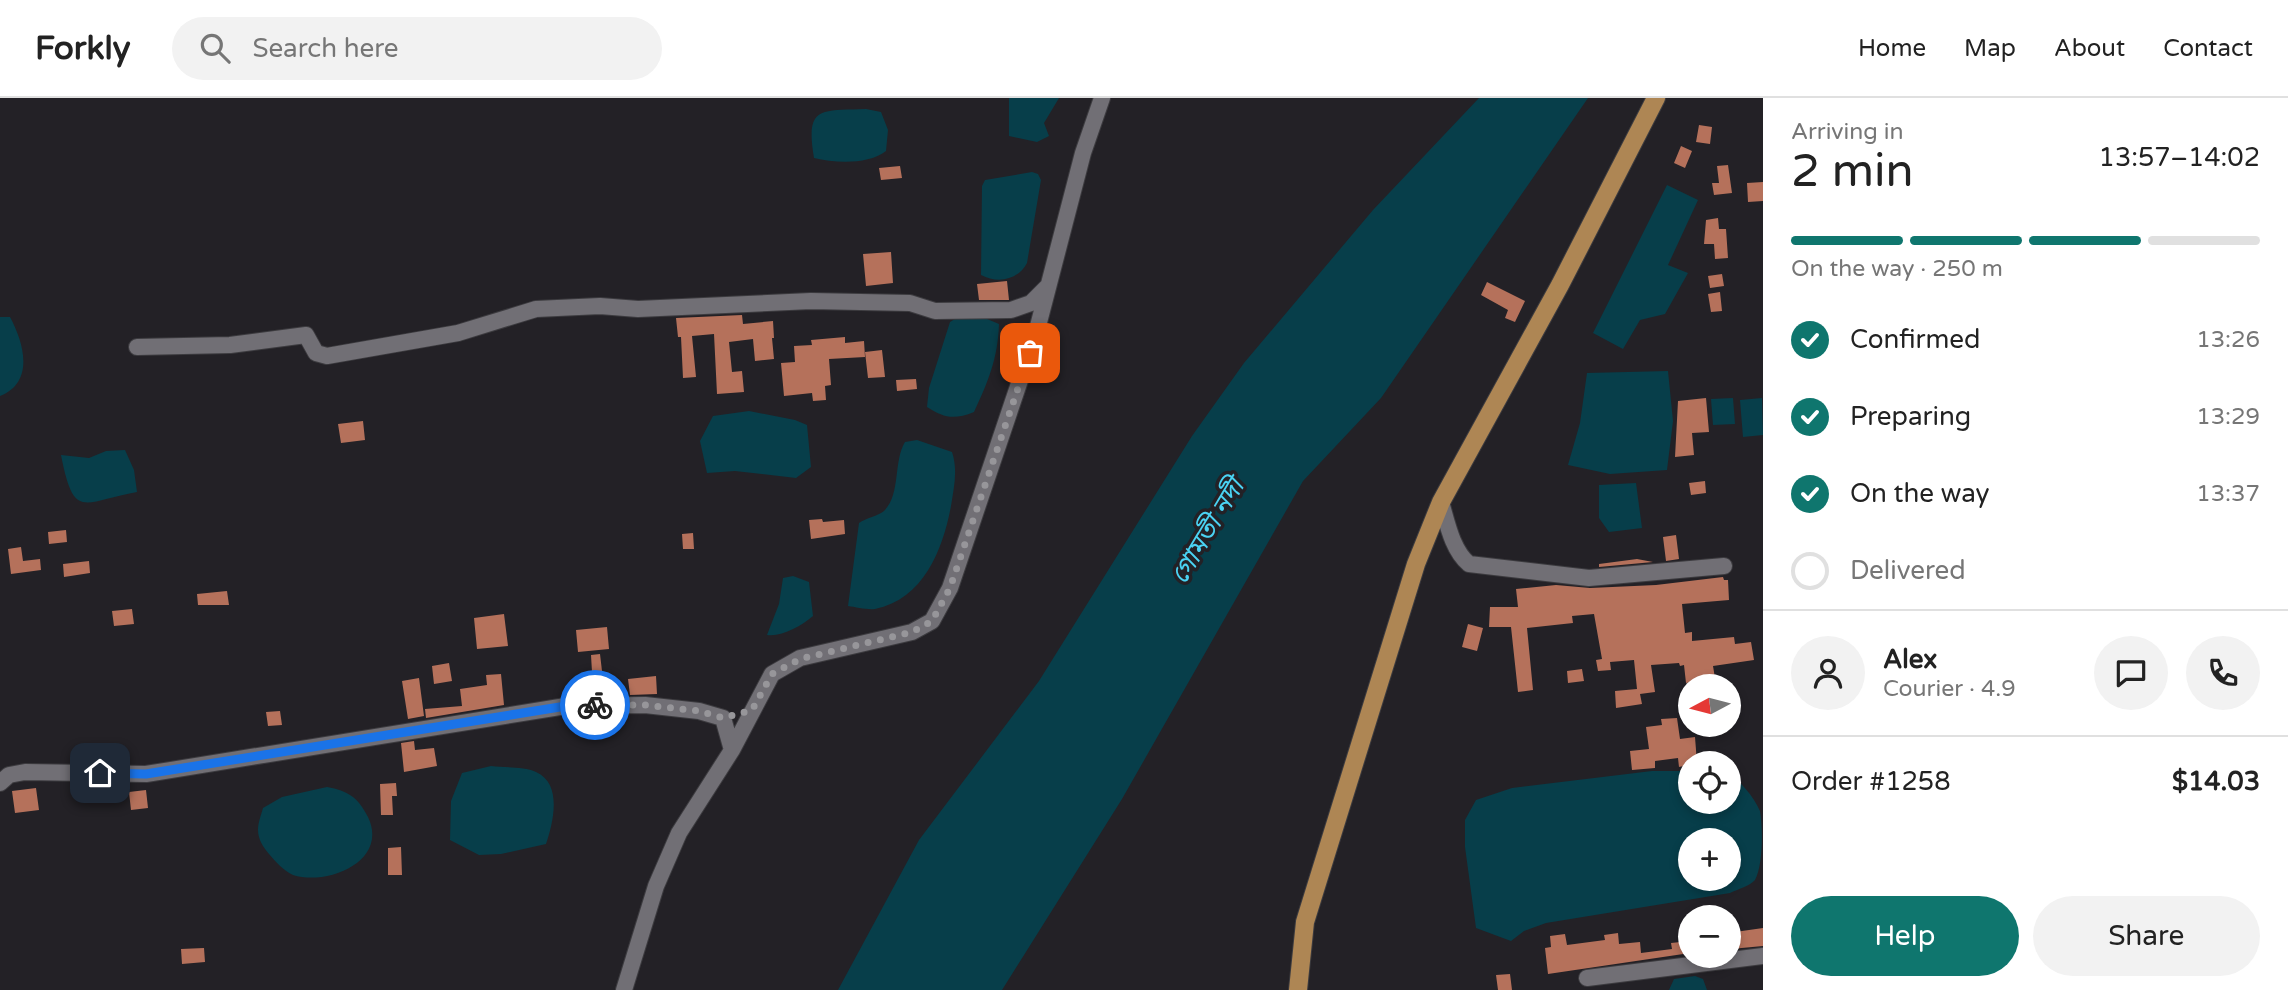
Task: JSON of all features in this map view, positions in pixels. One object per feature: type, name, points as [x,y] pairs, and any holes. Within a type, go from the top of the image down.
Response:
[{"type":"main road","points":[[1298,990],[1305,922],[1416,564],[1441,502],[1554,296],[1656,98]]},
{"type":"street","points":[[624,990],[656,886],[679,833],[732,750],[772,674],[800,659],[912,632],[932,621],[950,588],[1033,343],[1083,153],[1102,98]]},
{"type":"street","points":[[137,347],[230,345],[306,335],[316,353],[327,356],[458,333],[536,309],[638,309],[811,301],[911,303],[935,311],[1011,310],[1031,303],[1048,286]]},
{"type":"street","points":[[1441,502],[1462,558],[1469,564],[1589,578],[1724,566]]},
{"type":"street","points":[[0,783],[9,775],[25,772],[146,774],[566,706],[645,705],[699,711],[723,718],[752,710]]},
{"type":"street","points":[[723,718],[732,750]]},
{"type":"street","points":[[1587,978],[1763,956]]},
{"type":"water","points":[[1009,98],[1059,98],[1044,123],[1049,136],[1037,142],[1009,136]]},
{"type":"water","name":"গোমতী নদী","points":[[1479,98],[1588,98],[1381,398],[1303,481],[1122,799],[1002,990],[838,990],[919,840],[1039,681],[1192,436],[1244,363],[1373,210]]},
{"type":"water","points":[[866,109],[881,112],[888,130],[886,151],[861,161],[841,162],[814,158],[812,128],[820,114],[827,111]]},
{"type":"water","points":[[1032,172],[1038,174],[1041,180],[1027,263],[1013,277],[1001,280],[987,278],[981,275],[982,186],[985,180]]},
{"type":"water","points":[[1667,185],[1698,200],[1668,265],[1688,273],[1665,314],[1640,320],[1623,349],[1593,333]]},
{"type":"water","points":[[960,316],[987,319],[999,324],[997,348],[974,412],[949,417],[927,407],[929,388],[950,322]]},
{"type":"water","points":[[0,317],[10,317],[19,338],[23,361],[18,381],[11,390],[0,396]]},
{"type":"water","points":[[1668,371],[1673,421],[1667,470],[1610,474],[1568,465],[1580,423],[1587,373]]},
{"type":"water","points":[[1733,398],[1735,424],[1713,425],[1711,399]]},
{"type":"water","points":[[1762,398],[1763,435],[1743,437],[1740,400]]},
{"type":"water","points":[[749,411],[807,425],[811,467],[796,478],[735,471],[707,473],[700,441],[713,416]]},
{"type":"water","points":[[917,440],[952,452],[954,459],[955,479],[943,539],[928,570],[906,595],[875,609],[848,606],[859,523],[881,513],[889,504],[895,487],[901,450],[905,442]]},
{"type":"water","points":[[125,450],[134,470],[137,492],[92,502],[83,502],[76,498],[66,476],[61,455],[89,458],[106,451]]},
{"type":"water","points":[[1636,483],[1642,528],[1609,532],[1599,518],[1599,485]]},
{"type":"water","points":[[793,576],[809,582],[813,616],[791,630],[767,635],[779,604],[783,578]]},
{"type":"water","points":[[491,766],[531,770],[550,785],[554,805],[546,844],[501,854],[479,855],[450,840],[451,801],[462,773]]},
{"type":"water","points":[[1652,771],[1678,771],[1678,814],[1741,814],[1741,784],[1760,811],[1760,865],[1755,880],[1741,888],[1741,828],[1678,828],[1678,891],[1735,891],[1546,923],[1524,931],[1511,941],[1476,928],[1465,847],[1465,820],[1476,800],[1512,788]]},
{"type":"water","points":[[327,787],[347,793],[360,804],[368,817],[372,833],[370,846],[363,858],[338,873],[322,877],[293,875],[277,863],[261,843],[258,827],[263,808],[282,797]]},
{"type":"water","points":[[1695,976],[1703,979],[1707,990],[1669,990],[1674,979]]},
{"type":"building","points":[[1699,125],[1712,127],[1710,144],[1696,142]]},
{"type":"building","points":[[1681,146],[1692,151],[1685,168],[1674,163]]},
{"type":"building","points":[[1728,165],[1732,193],[1714,195],[1712,183],[1719,183],[1717,166]]},
{"type":"building","points":[[900,166],[902,178],[881,180],[879,168]]},
{"type":"building","points":[[1763,182],[1763,201],[1748,202],[1747,183]]},
{"type":"building","points":[[1718,218],[1719,229],[1726,229],[1728,258],[1715,259],[1714,244],[1704,244],[1706,220]]},
{"type":"building","points":[[891,252],[893,283],[866,286],[863,254]]},
{"type":"building","points":[[1722,274],[1724,286],[1710,288],[1708,276]]},
{"type":"building","points":[[1007,281],[1009,300],[979,300],[977,284]]},
{"type":"building","points":[[1487,282],[1525,301],[1515,322],[1505,318],[1508,310],[1481,295]]},
{"type":"building","points":[[1720,292],[1722,311],[1711,312],[1708,294]]},
{"type":"building","points":[[742,315],[743,324],[773,321],[774,338],[774,359],[755,361],[753,339],[729,342],[732,372],[742,371],[744,392],[717,394],[714,334],[692,336],[696,377],[683,378],[681,337],[678,337],[676,318]]},
{"type":"building","points":[[845,337],[845,343],[864,341],[865,357],[829,359],[831,385],[825,386],[826,400],[813,401],[812,393],[784,396],[781,363],[795,362],[794,346],[812,345],[811,340]]},
{"type":"building","points":[[882,350],[885,377],[868,378],[865,352]]},
{"type":"building","points":[[916,379],[917,389],[897,391],[896,380]]},
{"type":"building","points":[[1706,398],[1709,432],[1692,433],[1694,455],[1675,457],[1678,401]]},
{"type":"building","points":[[363,421],[365,440],[341,443],[338,424]]},
{"type":"building","points":[[1705,481],[1706,493],[1691,495],[1689,483]]},
{"type":"building","points":[[822,519],[823,522],[844,520],[845,534],[811,539],[809,520]]},
{"type":"building","points":[[66,530],[67,542],[49,544],[48,532]]},
{"type":"building","points":[[693,533],[694,549],[683,549],[682,534]]},
{"type":"building","points":[[1676,535],[1679,559],[1666,561],[1663,537]]},
{"type":"building","points":[[21,547],[23,561],[40,559],[41,570],[11,574],[8,549]]},
{"type":"building","points":[[1637,559],[1653,562],[1599,567],[1599,564]]},
{"type":"building","points":[[89,561],[90,573],[64,577],[63,564]]},
{"type":"building","points":[[1723,577],[1728,580],[1729,600],[1682,604],[1685,633],[1692,632],[1692,641],[1734,637],[1735,644],[1751,642],[1754,660],[1713,666],[1714,674],[1685,674],[1684,665],[1680,666],[1679,663],[1651,665],[1655,692],[1640,694],[1642,704],[1616,708],[1615,691],[1637,689],[1634,660],[1610,662],[1611,670],[1598,671],[1596,660],[1602,659],[1594,614],[1572,616],[1573,623],[1527,628],[1533,690],[1518,692],[1511,627],[1489,627],[1490,607],[1518,607],[1516,589],[1556,585],[1590,588],[1656,585]]},
{"type":"building","points":[[227,591],[229,605],[198,605],[197,594]]},
{"type":"building","points":[[132,609],[134,624],[114,626],[112,611]]},
{"type":"building","points":[[504,614],[508,646],[477,649],[474,618]]},
{"type":"building","points":[[1468,624],[1483,628],[1477,651],[1462,647]]},
{"type":"building","points":[[607,627],[609,649],[578,652],[576,630]]},
{"type":"building","points":[[600,654],[604,688],[593,689],[591,655]]},
{"type":"building","points":[[449,663],[452,681],[434,684],[432,666]]},
{"type":"building","points":[[1582,669],[1584,681],[1568,683],[1567,671]]},
{"type":"building","points":[[501,674],[504,705],[426,718],[425,709],[462,706],[460,689],[487,685],[486,675]]},
{"type":"building","points":[[656,676],[657,694],[630,695],[628,679]]},
{"type":"building","points":[[419,678],[424,716],[408,719],[402,681]]},
{"type":"building","points":[[280,711],[282,725],[268,726],[266,712]]},
{"type":"building","points":[[1677,718],[1678,737],[1695,737],[1696,751],[1678,751],[1678,758],[1655,761],[1655,768],[1632,770],[1630,751],[1649,749],[1646,727],[1662,725],[1661,719]]},
{"type":"building","points":[[414,741],[415,750],[434,748],[437,766],[404,772],[401,743]]},
{"type":"building","points":[[396,783],[397,796],[392,796],[393,815],[381,815],[380,784]]},
{"type":"building","points":[[94,784],[106,784],[108,797],[96,799]]},
{"type":"building","points":[[36,788],[39,810],[15,813],[12,791]]},
{"type":"building","points":[[146,790],[148,808],[131,810],[129,792]]},
{"type":"building","points":[[401,847],[402,875],[388,875],[388,848]]},
{"type":"building","points":[[1763,928],[1763,946],[1741,948],[1741,931]]},
{"type":"building","points":[[1618,933],[1619,944],[1640,942],[1641,953],[1672,949],[1671,943],[1678,942],[1678,955],[1548,974],[1545,948],[1551,947],[1550,936],[1565,934],[1567,945],[1605,940],[1604,935]]},
{"type":"building","points":[[204,948],[205,962],[182,964],[181,949]]},
{"type":"building","points":[[1510,974],[1512,990],[1498,990],[1496,975]]},
{"type":"way so far","points":[[595,705],[645,705],[699,711],[723,718],[752,710],[772,674],[800,659],[912,632],[932,621],[950,588],[1030,353]]},
{"type":"route","points":[[100,773],[146,774],[566,706],[595,705]]}]
